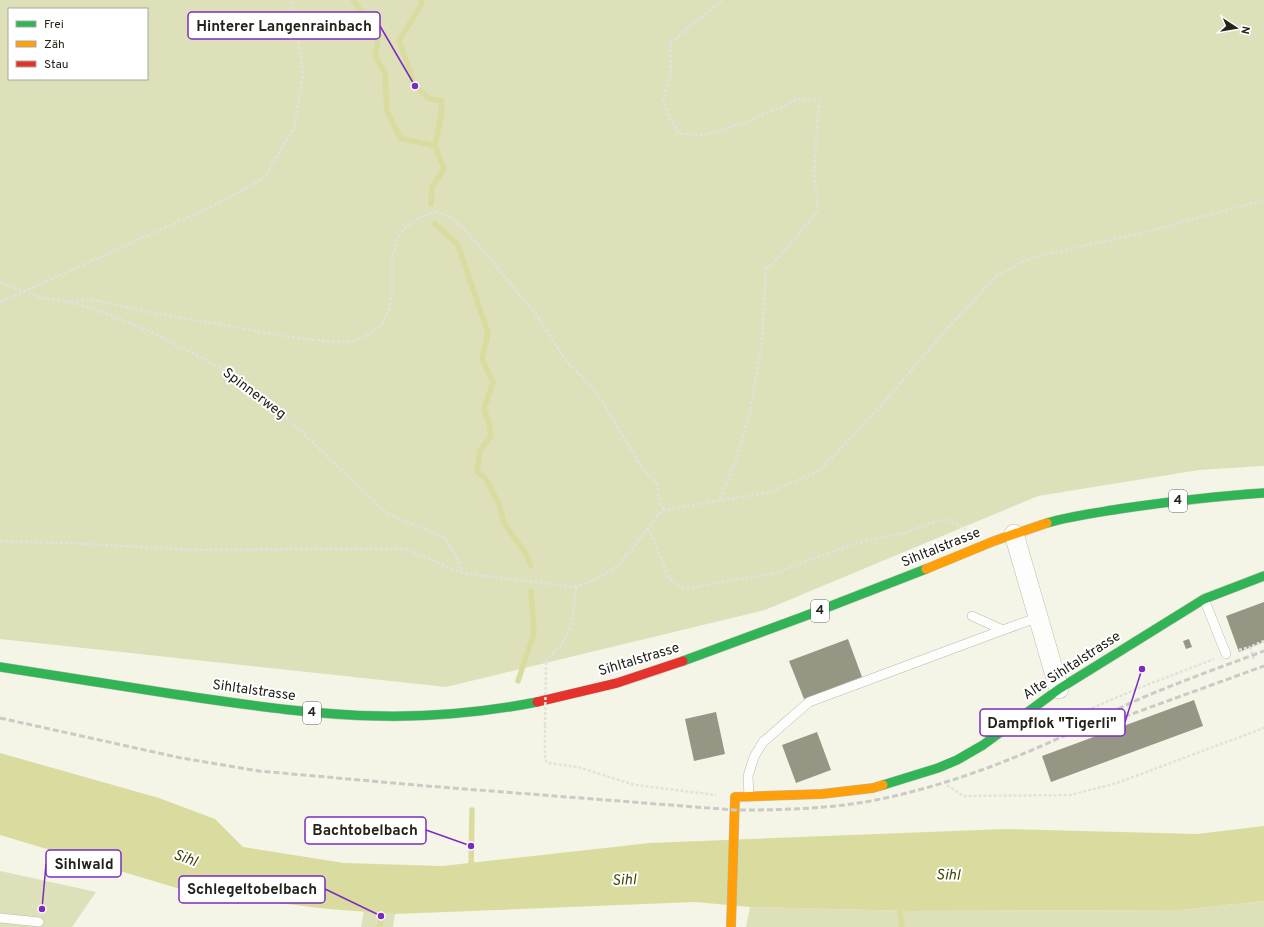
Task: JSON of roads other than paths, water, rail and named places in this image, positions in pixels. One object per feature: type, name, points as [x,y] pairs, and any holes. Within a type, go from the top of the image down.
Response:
[{"type":"main road","name":"Sihltalstrasse","points":[[0,667],[228,702],[322,714],[361,716],[426,715],[459,713],[498,708],[580,693],[630,679],[695,657],[849,600],[974,549],[1050,522],[1093,513],[1154,504],[1264,493]]},
{"type":"main road","name":"Alte Sihltalstrasse","points":[[731,925],[735,798],[822,794],[873,788],[938,768],[957,760],[983,745],[1059,689],[1204,599],[1264,576]]},
{"type":"street","points":[[1014,534],[1059,689]]},
{"type":"lane","points":[[1204,599],[1226,654]]},
{"type":"lane","points":[[972,616],[1003,630]]},
{"type":"lane","points":[[749,797],[748,776],[754,757],[763,742],[809,702],[1039,617]]},
{"type":"lane","points":[[0,918],[39,922]]},
{"type":"water","name":"Sihl","points":[[0,753],[159,798],[215,819],[243,847],[344,863],[442,866],[650,843],[1004,829],[1197,834],[1264,826],[1264,901],[1181,910],[910,911],[750,907],[695,902],[395,914],[328,909],[190,892],[0,835]]},
{"type":"waterway","points":[[353,0],[379,36],[375,56],[385,73],[387,111],[400,138],[435,146],[444,169],[432,187],[431,204]]},
{"type":"waterway","points":[[421,0],[422,4],[399,40],[415,86],[428,98],[441,101],[442,110],[435,146]]},
{"type":"waterway","points":[[435,224],[458,245],[488,333],[482,359],[493,382],[484,409],[489,423],[491,436],[480,450],[477,471],[486,479],[499,504],[504,523],[526,554],[531,566]]},
{"type":"waterway","points":[[518,681],[534,633],[531,591]]},
{"type":"waterway","points":[[471,869],[472,810]]},
{"type":"waterway","points":[[899,903],[902,927]]},
{"type":"waterway","points":[[380,927],[382,905]]},
{"type":"railway","points":[[0,718],[181,758],[259,771],[427,786],[734,810],[771,810],[845,805],[881,799],[930,787],[1026,753],[1137,700],[1264,651]]},
{"type":"railway","points":[[1082,732],[1264,666]]},
{"type":"place","name":"Hinterer Langenrainbach","points":[[415,86]]},
{"type":"place","name":"Dampflok \"Tigerli\"","points":[[1142,669]]},
{"type":"place","name":"Bachtobelbach","points":[[471,846]]},
{"type":"place","name":"Sihlwald","points":[[42,909]]},
{"type":"place","name":"Schlegeltobelbach","points":[[381,916]]}]
